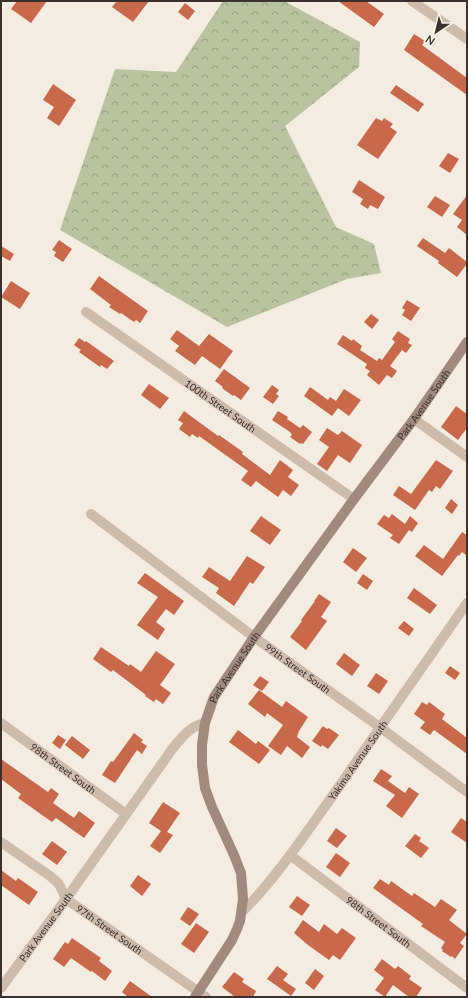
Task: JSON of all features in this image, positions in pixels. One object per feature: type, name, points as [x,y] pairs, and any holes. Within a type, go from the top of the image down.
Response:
[{"type":"main road","name":"Park Avenue South","points":[[205,723],[214,697],[254,637],[414,419],[467,342]]},
{"type":"main road","name":"Yakima Avenue South","points":[[200,995],[237,929],[242,912],[243,899],[241,873],[214,814],[205,788],[202,765],[202,745],[205,723]]},
{"type":"street","points":[[412,1],[467,39]]},
{"type":"street","name":"100th Street South","points":[[86,312],[354,499]]},
{"type":"street","points":[[414,419],[467,457]]},
{"type":"street","name":"99th Street South","points":[[91,514],[254,637],[467,792]]},
{"type":"street","name":"Yakima Avenue South","points":[[242,912],[267,886],[290,855],[381,728],[467,603]]},
{"type":"street","name":"98th Street South","points":[[1,723],[126,814]]},
{"type":"street","name":"Park Avenue South","points":[[1,988],[182,737],[190,729],[205,723]]},
{"type":"street","name":"97th Street South","points":[[1,842],[58,883],[66,899],[200,995]]},
{"type":"street","name":"98th Street South","points":[[290,855],[467,988]]},
{"type":"green space","points":[[223,1],[284,1],[360,42],[359,67],[285,126],[336,227],[374,244],[381,273],[347,279],[227,327],[60,230],[115,69],[176,72]]},
{"type":"building","points":[[17,1],[47,1],[31,23],[11,9]]},
{"type":"building","points":[[117,1],[149,1],[133,22],[112,7]]},
{"type":"building","points":[[338,1],[366,1],[384,14],[374,27]]},
{"type":"building","points":[[185,3],[195,11],[188,20],[178,12]]},
{"type":"building","points":[[414,34],[425,41],[422,45],[467,78],[467,95],[404,50]]},
{"type":"building","points":[[53,84],[76,100],[59,126],[47,118],[54,107],[43,100]]},
{"type":"building","points":[[396,85],[424,104],[418,112],[390,93]]},
{"type":"building","points":[[376,118],[382,121],[384,118],[393,124],[390,127],[397,132],[378,159],[357,145]]},
{"type":"building","points":[[448,153],[459,159],[450,173],[439,166]]},
{"type":"building","points":[[359,180],[385,197],[378,209],[370,205],[368,209],[360,204],[363,199],[352,192]]},
{"type":"building","points":[[467,195],[467,235],[457,227],[462,220],[453,214]]},
{"type":"building","points":[[435,196],[450,205],[442,217],[427,207]]},
{"type":"building","points":[[423,238],[445,253],[449,248],[467,262],[457,277],[438,263],[439,261],[417,246]]},
{"type":"building","points":[[59,240],[72,249],[63,262],[54,256],[56,252],[52,250]]},
{"type":"building","points":[[1,246],[14,254],[10,261],[1,256]]},
{"type":"building","points":[[99,276],[148,311],[140,323],[136,320],[134,322],[109,307],[111,305],[90,289]]},
{"type":"building","points":[[11,281],[30,293],[20,309],[1,297]]},
{"type":"building","points":[[407,300],[420,308],[411,321],[402,315],[405,310],[402,308]]},
{"type":"building","points":[[371,314],[379,320],[372,329],[364,322]]},
{"type":"building","points":[[177,330],[199,346],[209,334],[233,351],[220,369],[202,356],[195,365],[175,351],[179,346],[170,339]]},
{"type":"building","points":[[398,331],[410,339],[408,343],[412,345],[406,353],[402,350],[390,366],[397,371],[392,378],[387,375],[379,385],[367,375],[370,371],[365,368],[367,364],[337,344],[343,335],[352,341],[353,339],[362,346],[360,350],[377,361],[379,358],[382,360],[395,342],[392,339]]},
{"type":"building","points":[[79,338],[85,342],[86,341],[114,361],[107,369],[101,365],[100,367],[79,352],[81,350],[74,345]]},
{"type":"building","points":[[224,369],[250,388],[241,400],[222,388],[223,387],[215,381]]},
{"type":"building","points":[[149,384],[169,398],[160,409],[141,395]]},
{"type":"building","points":[[272,385],[279,390],[276,394],[279,396],[273,404],[263,397]]},
{"type":"building","points":[[310,387],[328,400],[330,397],[336,401],[344,389],[361,400],[349,416],[338,408],[332,416],[304,396]]},
{"type":"building","points":[[456,406],[467,414],[467,428],[458,440],[441,427]]},
{"type":"building","points":[[184,411],[243,452],[242,454],[270,475],[280,460],[293,470],[288,477],[299,485],[291,496],[283,490],[278,497],[256,481],[251,487],[241,480],[248,471],[199,436],[198,438],[192,434],[190,437],[179,429],[183,423],[178,420]]},
{"type":"building","points":[[278,411],[288,417],[287,419],[300,428],[303,425],[312,432],[303,444],[300,444],[290,437],[292,435],[290,432],[272,420]]},
{"type":"building","points":[[327,428],[338,435],[342,431],[362,445],[350,463],[338,455],[327,471],[317,464],[329,447],[319,440]]},
{"type":"building","points":[[436,460],[453,471],[440,489],[436,486],[432,492],[429,490],[415,510],[393,495],[399,486],[411,494]]},
{"type":"building","points":[[451,499],[458,505],[452,514],[445,508]]},
{"type":"building","points":[[392,514],[405,524],[410,516],[418,523],[412,532],[409,530],[399,544],[390,538],[393,535],[377,524],[384,515],[389,518]]},
{"type":"building","points":[[261,516],[281,530],[270,545],[250,531]]},
{"type":"building","points":[[462,532],[467,535],[467,556],[462,552],[459,556],[458,555],[442,576],[415,556],[424,545],[443,559]]},
{"type":"building","points":[[353,548],[367,558],[356,572],[343,562]]},
{"type":"building","points":[[247,556],[265,567],[253,584],[250,582],[234,606],[216,593],[219,588],[202,577],[209,567],[230,581]]},
{"type":"building","points":[[145,573],[184,601],[174,615],[166,609],[156,622],[165,629],[158,640],[137,625],[158,597],[137,583]]},
{"type":"building","points":[[363,574],[373,581],[367,590],[357,583]]},
{"type":"building","points":[[414,588],[437,605],[430,614],[407,598]]},
{"type":"building","points":[[319,594],[331,602],[321,617],[327,621],[306,650],[290,637]]},
{"type":"building","points":[[404,621],[414,629],[409,636],[398,628]]},
{"type":"building","points":[[101,647],[129,666],[130,664],[141,672],[156,651],[175,664],[160,685],[171,693],[163,704],[156,699],[154,702],[113,670],[111,672],[93,659]]},
{"type":"building","points":[[344,653],[360,665],[352,676],[336,664]]},
{"type":"building","points":[[450,666],[460,673],[455,680],[445,673]]},
{"type":"building","points":[[376,673],[388,681],[379,694],[367,686]]},
{"type":"building","points":[[260,676],[269,682],[262,691],[253,685]]},
{"type":"building","points":[[259,690],[282,707],[286,701],[308,717],[297,737],[310,747],[302,758],[287,746],[281,755],[268,746],[283,725],[267,713],[265,717],[248,704]]},
{"type":"building","points":[[422,702],[427,705],[429,702],[445,714],[442,719],[467,738],[467,754],[434,730],[430,735],[420,728],[425,722],[414,714]]},
{"type":"building","points":[[323,726],[339,735],[328,749],[322,745],[321,747],[312,741]]},
{"type":"building","points":[[238,730],[256,744],[258,741],[270,750],[259,764],[229,742]]},
{"type":"building","points":[[134,733],[143,740],[141,742],[147,746],[142,754],[137,750],[115,783],[102,775],[111,761],[113,762]]},
{"type":"building","points":[[58,735],[66,740],[60,749],[52,743]]},
{"type":"building","points":[[72,736],[90,750],[83,759],[65,745]]},
{"type":"building","points":[[1,759],[48,792],[51,788],[59,794],[53,803],[74,818],[79,811],[95,823],[84,838],[56,818],[52,822],[18,798],[21,794],[1,779]]},
{"type":"building","points":[[381,769],[392,776],[388,781],[405,793],[409,787],[419,794],[402,818],[386,806],[395,795],[373,781]]},
{"type":"building","points":[[163,802],[180,813],[167,832],[173,835],[160,853],[150,846],[161,831],[149,823]]},
{"type":"building","points":[[461,818],[467,822],[467,843],[451,832]]},
{"type":"building","points":[[336,828],[347,836],[337,848],[327,841]]},
{"type":"building","points":[[415,834],[421,838],[419,841],[429,848],[421,858],[405,846]]},
{"type":"building","points":[[52,841],[67,852],[57,865],[42,854]]},
{"type":"building","points":[[336,853],[350,863],[340,877],[326,867]]},
{"type":"building","points":[[1,870],[16,881],[18,878],[38,892],[29,905],[1,885]]},
{"type":"building","points":[[138,875],[151,884],[142,896],[130,886]]},
{"type":"building","points":[[380,879],[389,885],[391,881],[412,896],[414,893],[435,907],[441,899],[457,910],[449,920],[467,934],[460,943],[464,946],[455,959],[442,951],[443,950],[441,948],[445,942],[421,926],[423,924],[373,888]]},
{"type":"building","points":[[297,896],[310,905],[302,916],[289,907]]},
{"type":"building","points":[[188,907],[199,914],[190,926],[180,919]]},
{"type":"building","points":[[303,920],[319,932],[324,924],[337,934],[342,928],[356,938],[340,960],[333,955],[329,960],[294,933]]},
{"type":"building","points":[[196,923],[209,932],[194,953],[181,944]]},
{"type":"building","points":[[72,938],[101,958],[99,961],[112,971],[105,981],[71,958],[64,967],[53,959],[65,942],[68,944]]},
{"type":"building","points":[[382,959],[395,969],[398,966],[411,976],[409,979],[422,988],[416,997],[409,997],[393,985],[385,997],[375,990],[384,978],[374,970]]},
{"type":"building","points":[[277,966],[288,974],[283,980],[296,989],[291,996],[267,979]]},
{"type":"building","points":[[315,969],[324,976],[314,990],[305,983]]},
{"type":"building","points":[[234,972],[244,979],[242,982],[256,991],[253,997],[235,997],[222,987]]},
{"type":"building","points":[[130,981],[152,997],[128,997],[122,992]]}]
